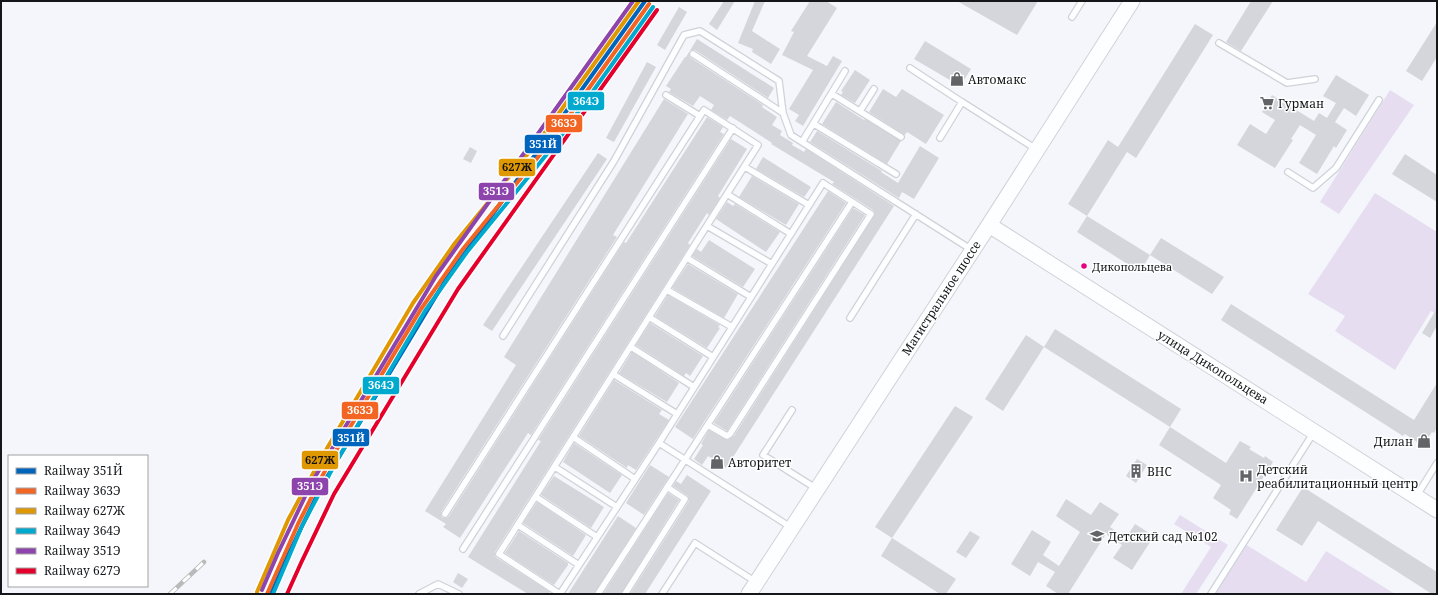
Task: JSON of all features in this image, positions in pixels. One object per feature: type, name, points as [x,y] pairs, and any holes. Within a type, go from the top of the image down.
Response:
[{"type":"main road","name":"Магистральное шоссе","points":[[753,588],[989,225],[1132,1]]},
{"type":"main road","name":"улица Дикопольцева","points":[[989,225],[1437,510]]},
{"type":"lane","points":[[1072,17],[1082,1]]},
{"type":"lane","points":[[503,336],[614,161],[684,35],[700,31],[779,81],[783,113],[791,135],[972,250]]},
{"type":"lane","points":[[1219,43],[1287,84],[1314,79]]},
{"type":"lane","points":[[693,54],[783,113]]},
{"type":"lane","points":[[910,68],[1037,150]]},
{"type":"lane","points":[[802,142],[845,71]]},
{"type":"lane","points":[[860,112],[874,89]]},
{"type":"lane","points":[[832,94],[901,137]]},
{"type":"lane","points":[[666,95],[700,116]]},
{"type":"lane","points":[[1288,172],[1313,188],[1336,168],[1380,100]]},
{"type":"lane","points":[[940,138],[962,102]]},
{"type":"lane","points":[[445,514],[704,110],[758,144],[745,167],[499,554],[560,594],[659,443],[823,183],[871,214],[730,434],[727,436],[708,425]]},
{"type":"lane","points":[[814,124],[896,174]]},
{"type":"lane","points":[[463,549],[732,128]]},
{"type":"lane","points":[[745,167],[809,205]]},
{"type":"lane","points":[[727,194],[790,234]]},
{"type":"lane","points":[[598,594],[852,202]]},
{"type":"lane","points":[[850,318],[916,214]]},
{"type":"lane","points":[[707,226],[772,264]]},
{"type":"lane","points":[[687,258],[751,297]]},
{"type":"lane","points":[[667,290],[732,327]]},
{"type":"lane","points":[[649,318],[713,357]]},
{"type":"lane","points":[[630,347],[694,387]]},
{"type":"lane","points":[[614,374],[677,414]]},
{"type":"lane","points":[[792,410],[762,455],[817,489]]},
{"type":"lane","points":[[1211,594],[1314,432]]},
{"type":"lane","points":[[573,437],[635,479]]},
{"type":"lane","points":[[659,443],[792,528]]},
{"type":"lane","points":[[1416,497],[1437,463]]},
{"type":"lane","points":[[555,467],[617,507]]},
{"type":"lane","points":[[625,594],[685,499],[667,488]]},
{"type":"lane","points":[[536,497],[597,537]]},
{"type":"lane","points":[[518,525],[579,565]]},
{"type":"lane","points":[[662,594],[695,543],[753,588]]},
{"type":"lane","points":[[419,594],[438,584],[459,594]]},
{"type":"shaded area","points":[[1390,90],[1414,105],[1339,214],[1320,202]]},
{"type":"shaded area","points":[[1375,193],[1437,232],[1437,314],[1431,311],[1395,370],[1335,331],[1345,316],[1308,294]]},
{"type":"shaded area","points":[[1180,515],[1228,545],[1196,594],[1181,594],[1211,547],[1174,524]]},
{"type":"shaded area","points":[[1245,544],[1306,582],[1326,551],[1395,594],[1213,594]]},
{"type":"building","points":[[724,1],[735,1],[717,30],[709,24]]},
{"type":"building","points":[[755,1],[765,1],[752,31],[780,49],[771,64],[752,52],[753,49],[738,43]]},
{"type":"building","points":[[810,1],[826,1],[837,8],[807,56],[827,66],[833,56],[842,61],[803,126],[795,121],[799,115],[789,109],[813,70],[782,55],[794,32],[791,31]]},
{"type":"building","points":[[957,1],[1038,1],[1017,35]]},
{"type":"building","points":[[1251,1],[1273,1],[1241,51],[1226,42]]},
{"type":"building","points":[[679,7],[687,12],[665,50],[657,45]]},
{"type":"building","points":[[1437,22],[1437,57],[1422,81],[1406,71]]},
{"type":"building","points":[[1195,24],[1213,35],[1136,158],[1127,152],[1087,216],[1068,204],[1108,140],[1118,147]]},
{"type":"building","points":[[697,39],[774,88],[768,98],[695,50],[691,50],[689,52]]},
{"type":"building","points":[[925,41],[971,69],[960,86],[914,59]]},
{"type":"building","points":[[689,52],[689,56],[691,58],[763,105],[762,107],[777,117],[772,125],[782,131],[780,135],[793,143],[792,145],[804,152],[806,149],[894,206],[726,468],[708,456],[702,465],[694,459],[703,445],[701,444],[709,430],[727,440],[734,436],[875,214],[873,210],[832,184],[834,182],[771,144],[772,143],[730,116],[727,120],[711,110],[714,105],[700,96],[693,106],[669,92],[671,89],[666,86]]},
{"type":"building","points":[[647,62],[656,67],[614,142],[606,138]]},
{"type":"building","points":[[855,70],[870,80],[855,103],[841,95],[843,92],[841,91]]},
{"type":"building","points":[[1336,75],[1369,95],[1356,116],[1344,108],[1335,122],[1347,130],[1336,148],[1334,146],[1317,174],[1299,163],[1316,135],[1300,125],[1291,139],[1293,140],[1275,168],[1237,145],[1250,124],[1266,134],[1275,120],[1262,112],[1272,95],[1314,121],[1319,113],[1327,118],[1336,103],[1323,96]]},
{"type":"building","points":[[883,89],[896,97],[902,89],[944,115],[926,144],[907,132],[905,135],[869,112]]},
{"type":"building","points":[[664,99],[688,114],[613,235],[617,237],[441,512],[441,516],[443,518],[447,518],[449,516],[624,242],[626,243],[707,117],[723,127],[720,132],[724,134],[531,435],[528,433],[460,538],[443,527],[446,524],[425,511],[516,365],[504,357]]},
{"type":"building","points":[[836,102],[901,141],[887,164],[822,124]]},
{"type":"building","points":[[817,131],[882,171],[881,172],[898,183],[920,146],[939,158],[914,199],[902,192],[899,198],[810,142]]},
{"type":"building","points":[[731,139],[747,149],[718,196],[720,198],[709,215],[707,213],[688,243],[690,245],[495,552],[495,556],[497,558],[550,592],[548,594],[528,594],[468,557],[541,441],[538,440]]},
{"type":"building","points":[[470,147],[477,151],[471,163],[463,159]]},
{"type":"building","points":[[598,153],[607,159],[492,331],[483,325]]},
{"type":"building","points":[[1405,154],[1437,175],[1437,202],[1392,174]]},
{"type":"building","points":[[763,157],[811,187],[805,196],[804,197],[756,169]]},
{"type":"building","points":[[752,176],[799,204],[786,225],[739,197]]},
{"type":"building","points":[[828,191],[846,203],[693,439],[675,427]]},
{"type":"building","points":[[727,202],[733,206],[735,204],[780,232],[766,252],[716,219]]},
{"type":"building","points":[[853,208],[865,215],[727,431],[714,423]]},
{"type":"building","points":[[1087,216],[1150,255],[1140,272],[1077,232]]},
{"type":"building","points":[[1161,238],[1224,277],[1212,294],[1150,255]]},
{"type":"building","points":[[709,240],[755,269],[743,287],[692,256],[697,249],[701,252]]},
{"type":"building","points":[[688,264],[738,294],[724,318],[672,288]]},
{"type":"building","points":[[668,295],[720,325],[718,327],[720,328],[707,348],[655,316]]},
{"type":"building","points":[[1231,304],[1414,420],[1437,383],[1437,428],[1434,433],[1432,432],[1423,446],[1405,434],[1403,436],[1221,320]]},
{"type":"building","points":[[1437,308],[1437,326],[1430,338],[1422,333]]},
{"type":"building","points":[[650,323],[703,356],[690,376],[686,373],[684,376],[636,345]]},
{"type":"building","points":[[1055,329],[1181,409],[1170,427],[1044,347]]},
{"type":"building","points":[[1026,335],[1044,347],[1003,411],[985,399]]},
{"type":"building","points":[[632,352],[679,383],[667,402],[619,373]]},
{"type":"building","points":[[614,380],[662,410],[659,414],[669,420],[636,470],[628,465],[627,468],[579,436]]},
{"type":"building","points":[[955,406],[973,417],[892,538],[875,527]]},
{"type":"building","points":[[1170,427],[1226,463],[1240,441],[1251,447],[1249,449],[1264,458],[1265,456],[1273,462],[1237,519],[1229,514],[1231,510],[1213,498],[1221,485],[1159,445]]},
{"type":"building","points":[[574,443],[622,475],[610,493],[563,462]]},
{"type":"building","name":"ВНС","points":[[1137,459],[1147,465],[1136,483],[1126,476]]},
{"type":"building","points":[[650,465],[669,477],[644,515],[626,503]]},
{"type":"building","points":[[687,475],[711,491],[645,594],[630,594],[689,501],[688,496],[673,486],[676,481],[681,484]]},
{"type":"building","points":[[554,476],[604,507],[591,528],[541,495]]},
{"type":"building","points":[[1303,487],[1437,572],[1437,594],[1432,594],[1318,521],[1302,546],[1276,530]]},
{"type":"building","points":[[668,493],[679,500],[621,594],[603,594]]},
{"type":"building","points":[[1066,499],[1091,515],[1100,502],[1119,514],[1110,527],[1126,538],[1135,524],[1154,536],[1132,570],[1113,558],[1122,545],[1106,534],[1068,594],[1058,594],[1046,586],[1055,572],[1038,562],[1030,576],[1011,564],[1032,530],[1051,542],[1043,555],[1059,566],[1080,532],[1056,516]]},
{"type":"building","points":[[537,502],[586,535],[573,556],[523,523]]},
{"type":"building","points":[[618,516],[636,528],[594,594],[568,594]]},
{"type":"building","points":[[519,531],[568,563],[554,585],[505,553]]},
{"type":"building","points":[[970,531],[980,537],[966,558],[956,552]]},
{"type":"building","points":[[892,538],[956,579],[946,594],[940,594],[881,556]]},
{"type":"building","points":[[458,573],[468,579],[462,588],[453,582]]},
{"type":"railway","points":[[170,594],[204,562]]},
{"type":"rail line","name":"351Э","points":[[262,590],[312,482],[436,276],[633,1]]},
{"type":"rail line","name":"627Ж","points":[[257,592],[288,520],[323,455],[413,303],[455,243],[544,134],[639,1]]},
{"type":"rail line","name":"351Й","points":[[271,594],[321,487],[445,281],[645,1]]},
{"type":"rail line","name":"363Э","points":[[267,594],[298,524],[331,459],[421,309],[463,249],[552,140],[649,4]]},
{"type":"rail line","name":"364Э","points":[[273,594],[302,526],[336,462],[425,311],[467,252],[556,143],[653,7]]},
{"type":"rail line","name":"627Э","points":[[287,594],[334,494],[458,289],[657,10]]},
{"type":"place","name":"Автомакс","points":[[957,79]]},
{"type":"place","name":"Гурман","points":[[1267,103]]},
{"type":"place","name":"Дикопольцева","points":[[1084,266]]},
{"type":"place","name":"Дилан","points":[[1424,441]]},
{"type":"place","name":"Авторитет","points":[[717,462]]},
{"type":"place","name":"ВНС","points":[[1136,471]]},
{"type":"place","name":"Детский реабилитационный центр","points":[[1246,476]]},
{"type":"place","name":"Детский сад №102","points":[[1097,536]]}]
